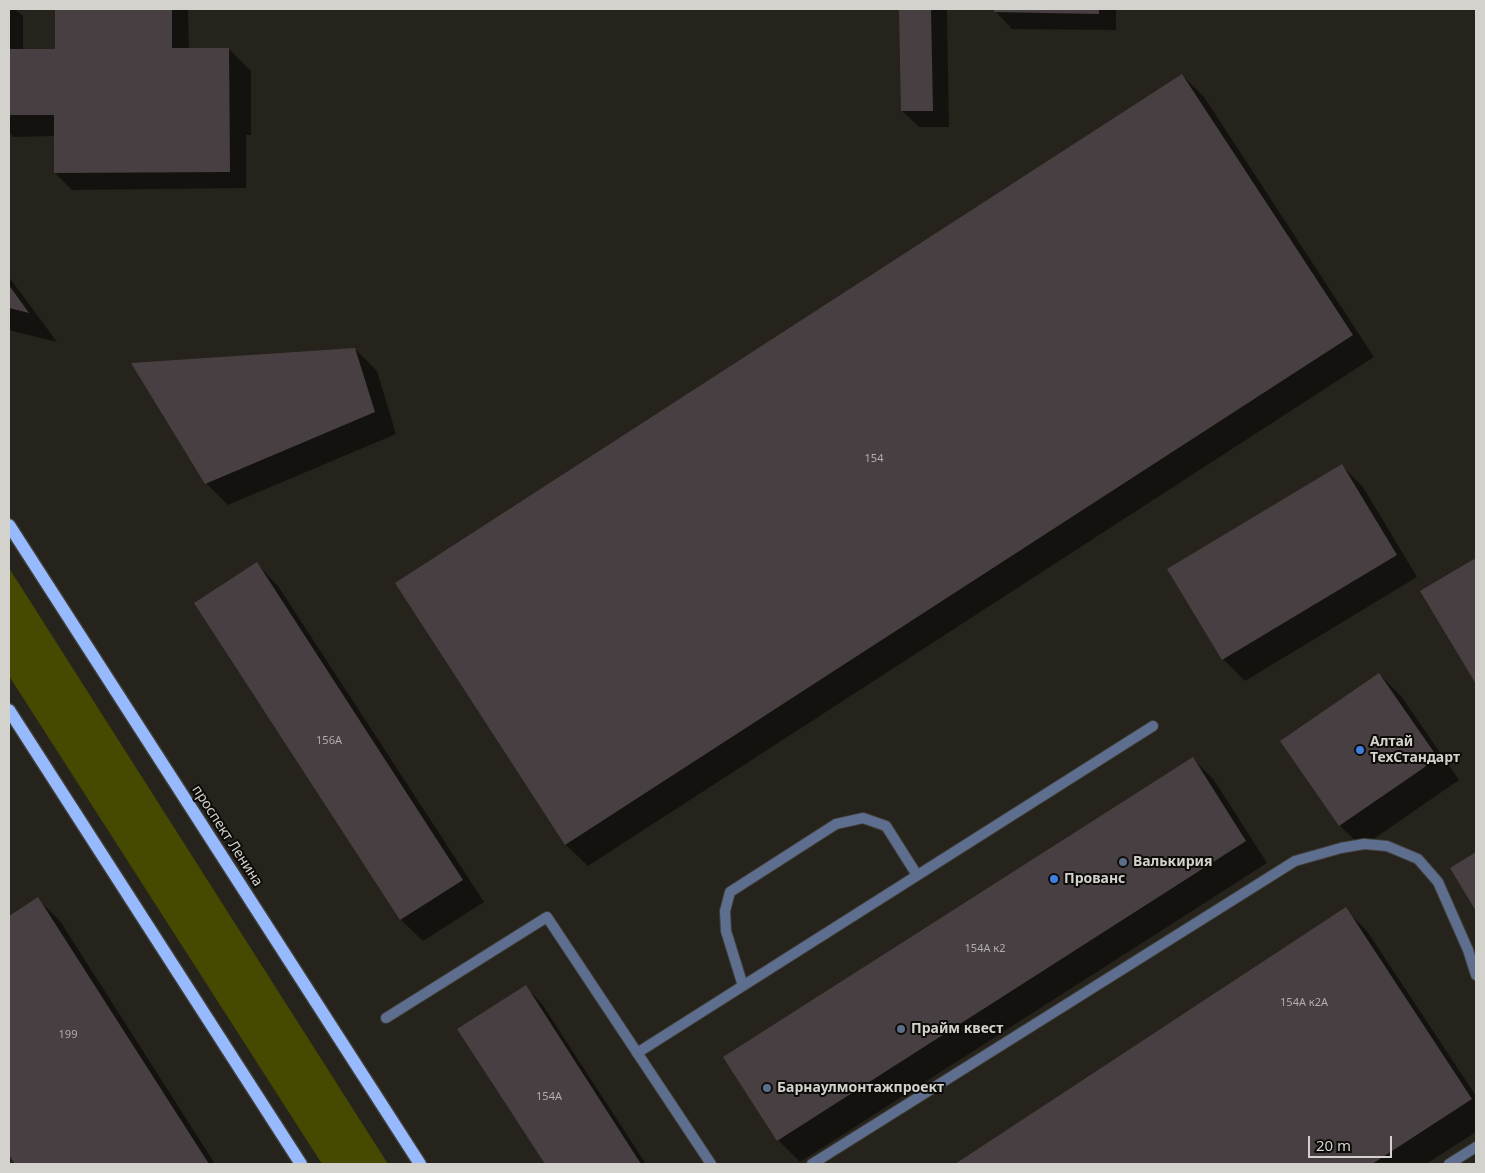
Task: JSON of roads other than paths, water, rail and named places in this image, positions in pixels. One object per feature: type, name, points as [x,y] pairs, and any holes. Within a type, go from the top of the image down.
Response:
[{"type":"main road","name":"проспект Ленина","points":[[9,525],[420,1164]]},
{"type":"main road","points":[[9,710],[301,1164]]},
{"type":"lane","points":[[637,1053],[1153,726]]},
{"type":"lane","points":[[742,986],[726,931],[725,911],[730,892],[836,824],[863,818],[886,826],[917,876]]},
{"type":"lane","points":[[812,1164],[1294,861],[1341,848],[1364,844],[1387,846],[1418,859],[1438,882],[1468,950],[1476,975]]},
{"type":"lane","points":[[386,1018],[547,917],[711,1164]]},
{"type":"lane","points":[[1449,1164],[1476,1147]]},
{"type":"place","name":"Алтай ТехСтандарт","points":[[1360,750]]},
{"type":"place","name":"Валькирия","points":[[1123,862]]},
{"type":"place","name":"Прованс","points":[[1054,879]]},
{"type":"place","name":"Прайм квест","points":[[901,1029]]},
{"type":"place","name":"Барнаулмонтажпроект","points":[[767,1088]]}]
